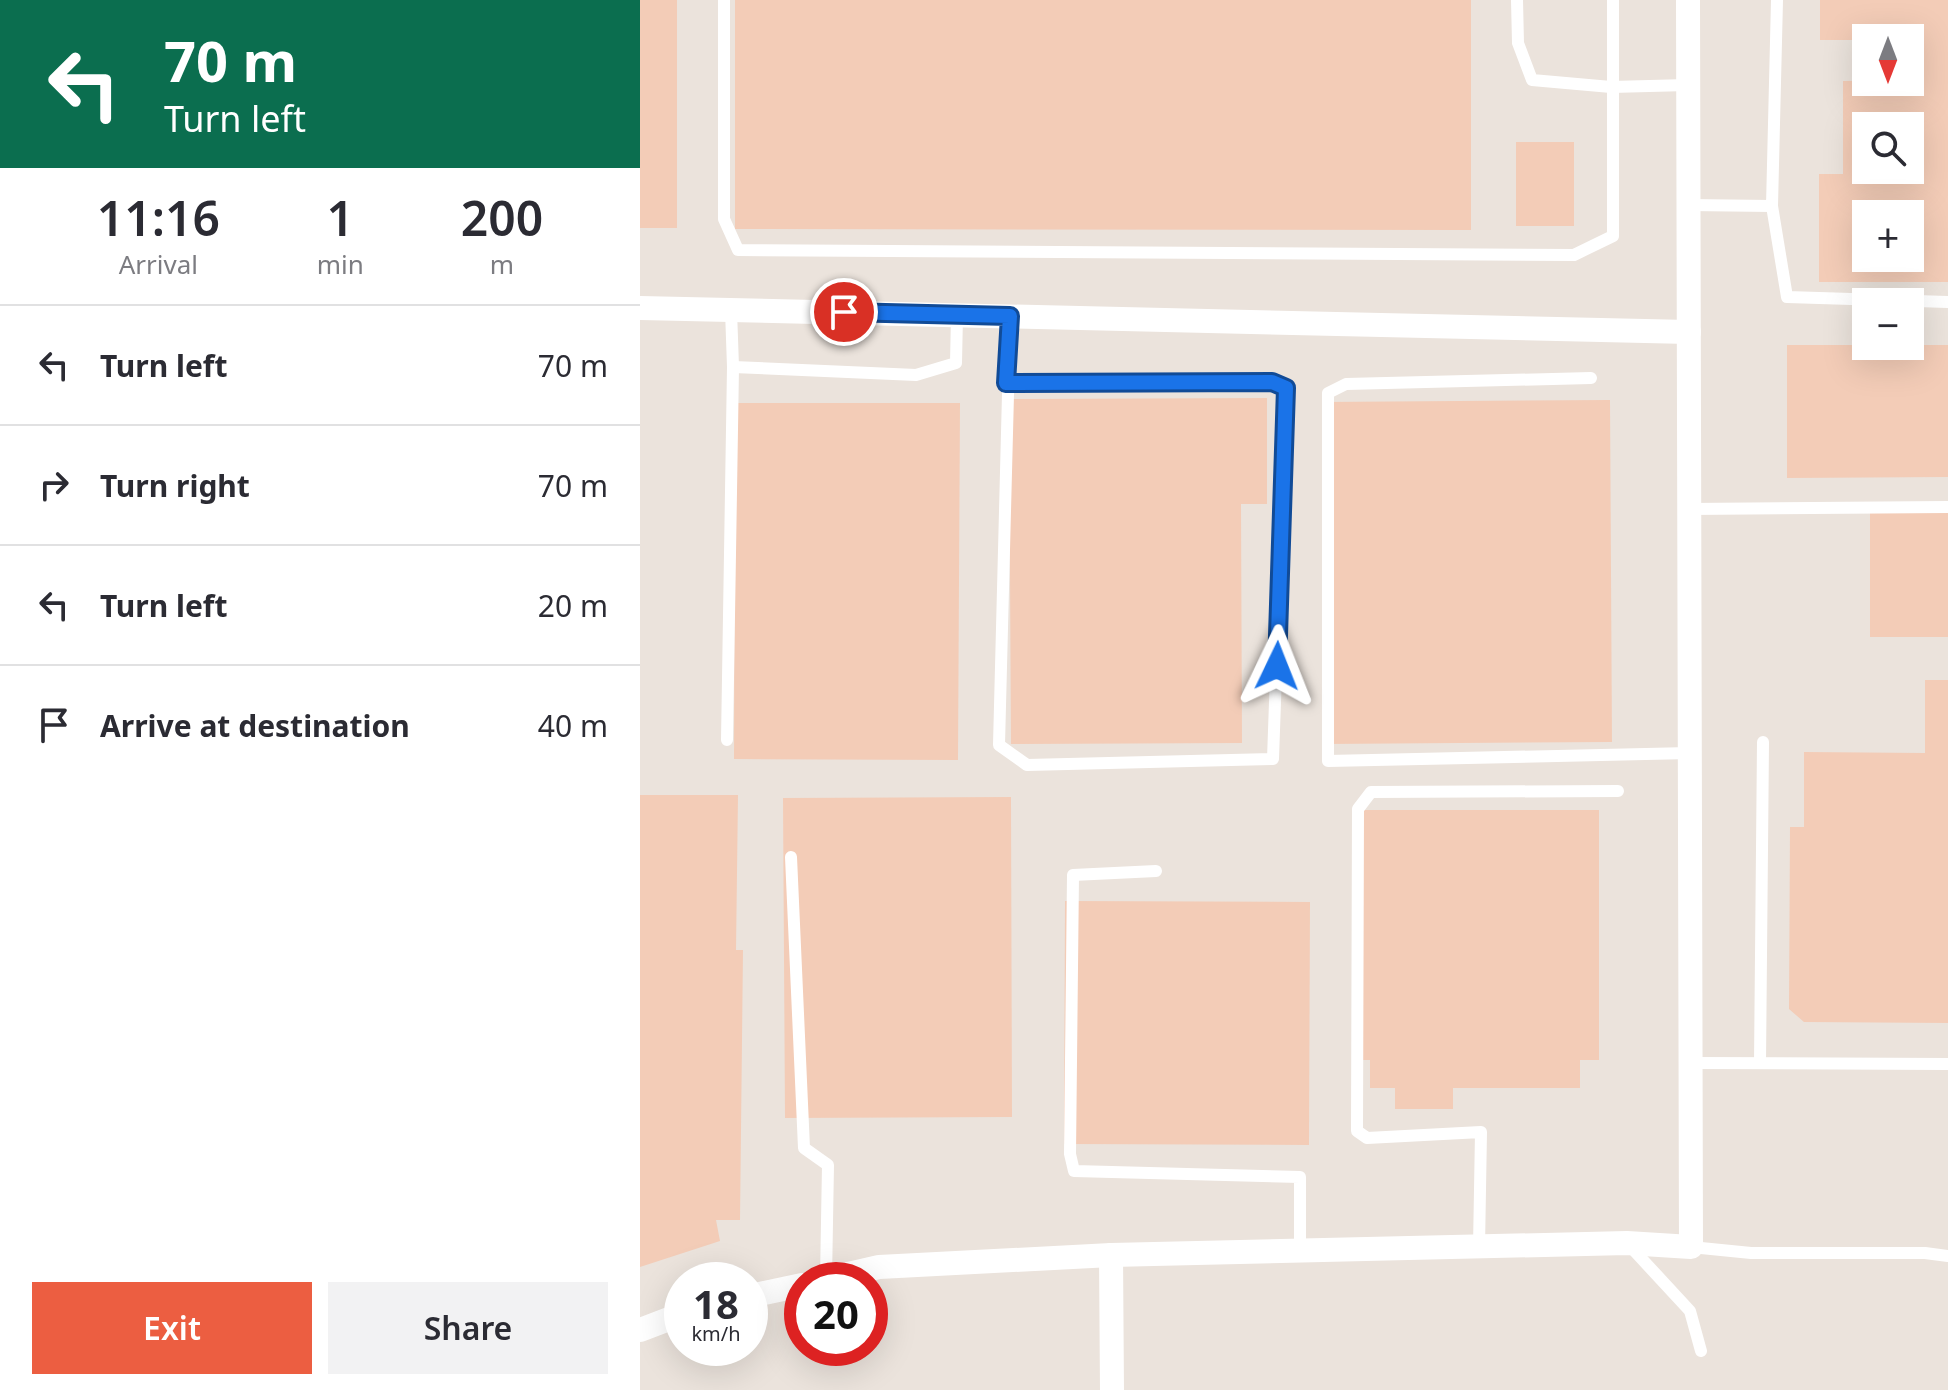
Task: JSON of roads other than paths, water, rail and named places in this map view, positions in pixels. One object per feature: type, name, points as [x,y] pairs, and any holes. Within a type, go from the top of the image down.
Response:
[{"type":"street","points":[[888,1267],[1111,1255],[1627,1243],[1691,1247],[1688,0]]},
{"type":"street","points":[[640,308],[1689,332]]},
{"type":"street","points":[[1111,1255],[1112,1390]]},
{"type":"street","points":[[640,1330],[664,1321]]},
{"type":"lane","points":[[724,0],[724,219],[738,250],[1574,255],[1613,236],[1613,0]]},
{"type":"lane","points":[[1517,0],[1518,43],[1532,80],[1611,87],[1688,85]]},
{"type":"lane","points":[[1777,0],[1772,206],[1787,297],[1948,302]]},
{"type":"lane","points":[[1688,205],[1772,206]]},
{"type":"lane","points":[[727,740],[733,367],[731,310]]},
{"type":"lane","points":[[733,367],[916,375],[956,363],[957,315]]},
{"type":"lane","points":[[1006,383],[1272,382],[1286,388],[1273,759],[1027,765],[999,745],[1006,383],[1010,316]]},
{"type":"lane","points":[[1591,378],[1346,384],[1328,393],[1328,761],[1690,753]]},
{"type":"lane","points":[[1689,509],[1948,507]]},
{"type":"lane","points":[[1760,1063],[1763,742]]},
{"type":"lane","points":[[1479,1247],[1481,1132],[1367,1138],[1357,1131],[1358,809],[1371,792],[1618,791]]},
{"type":"lane","points":[[791,857],[804,1148],[828,1165],[825,1262]]},
{"type":"lane","points":[[1156,871],[1073,875],[1070,1154],[1074,1171],[1300,1177],[1300,1251]]},
{"type":"lane","points":[[1690,1063],[1948,1064]]},
{"type":"lane","points":[[1627,1243],[1690,1311],[1701,1351]]},
{"type":"lane","points":[[1691,1247],[1751,1253],[1925,1253],[1948,1256]]}]
